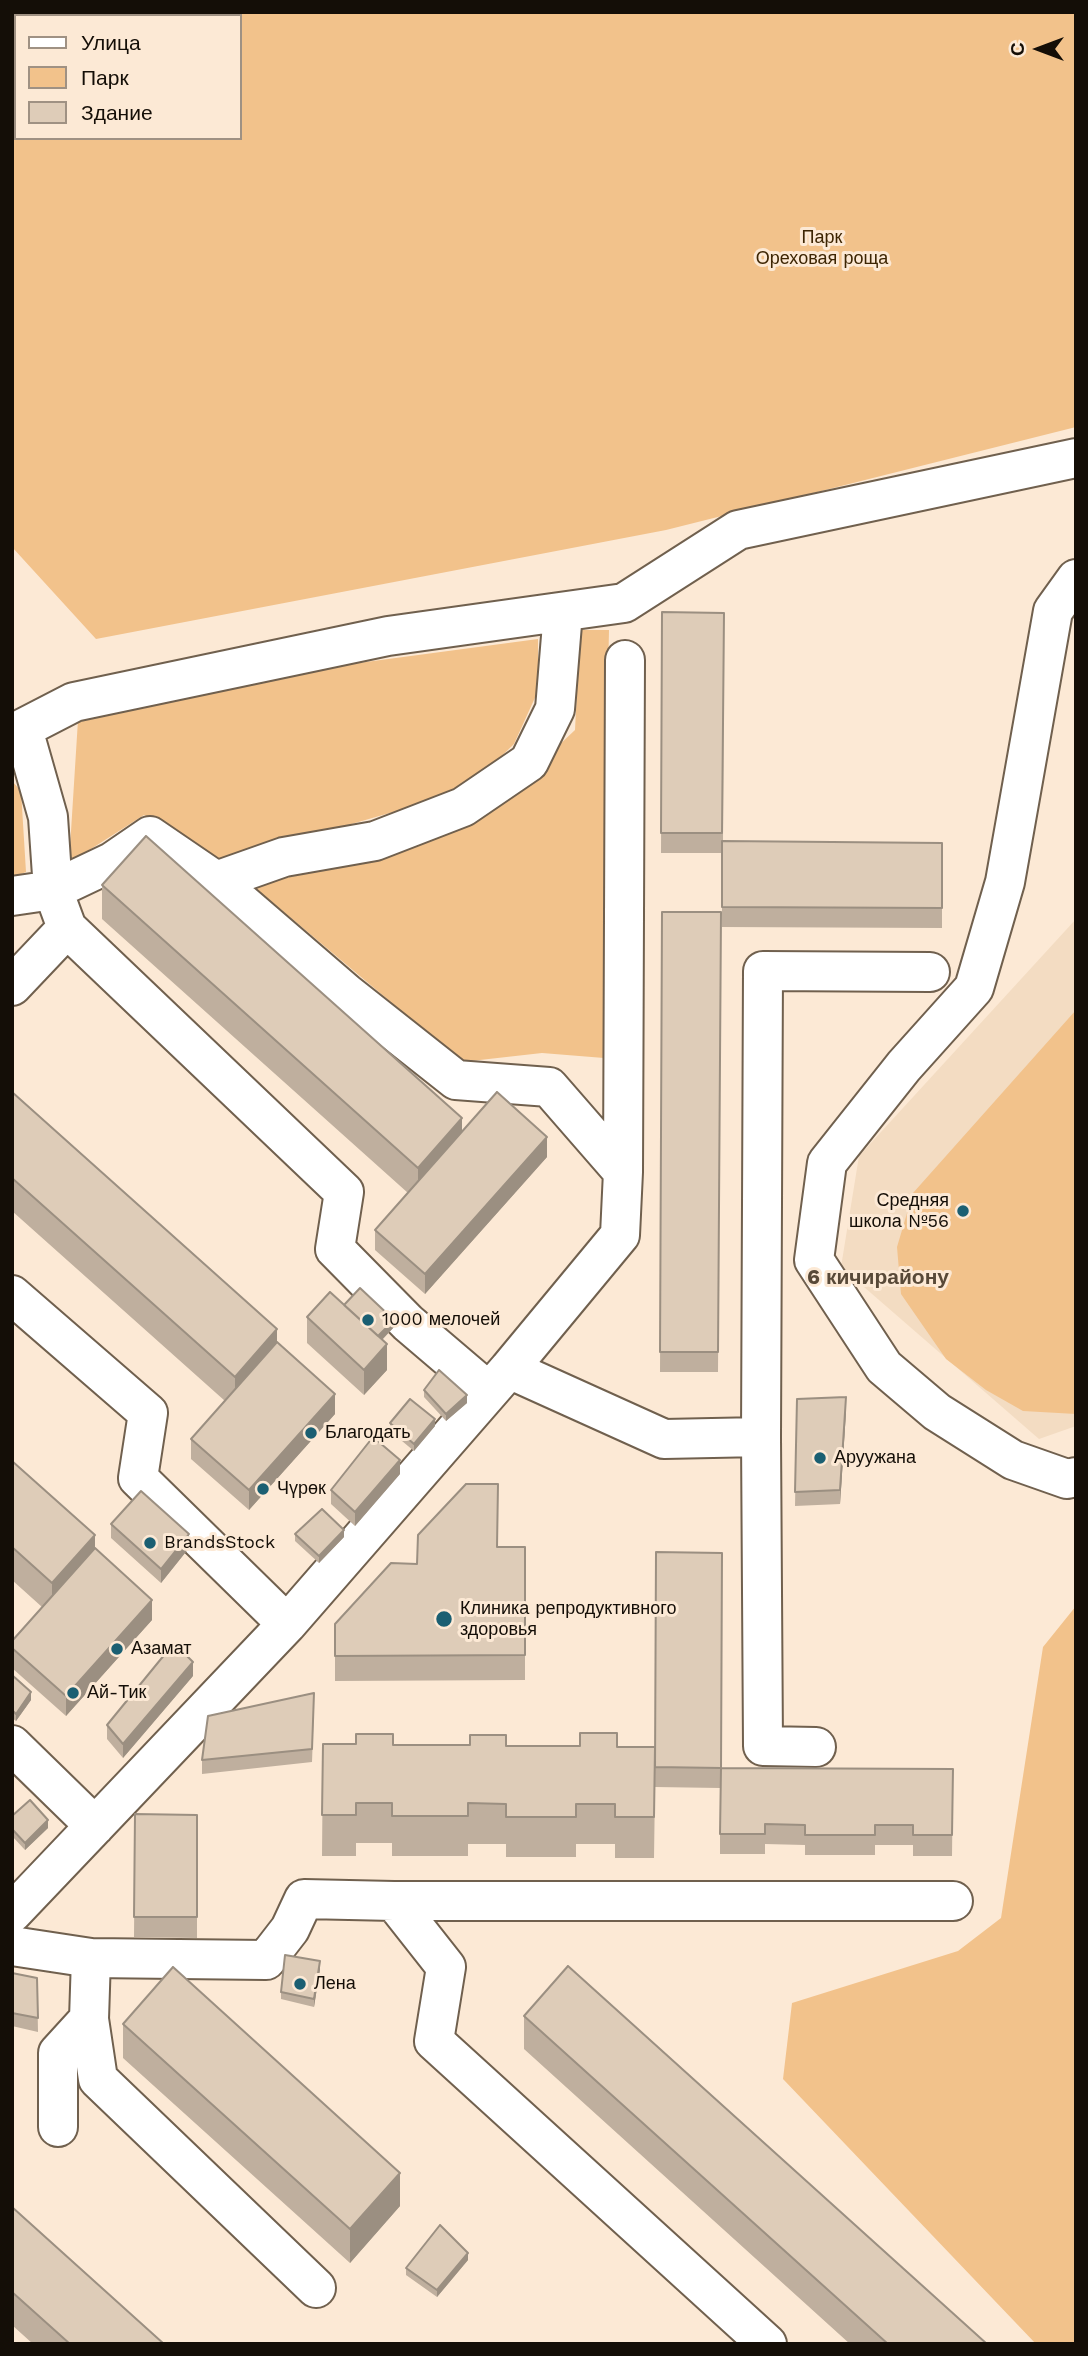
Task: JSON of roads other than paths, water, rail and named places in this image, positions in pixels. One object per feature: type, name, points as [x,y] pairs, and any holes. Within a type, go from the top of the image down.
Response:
[{"type":"lane","points":[[761,1437],[664,1438],[499,1380],[408,1323],[335,1249],[344,1192],[67,928],[53,890],[48,817],[18,732],[74,702],[388,636],[624,603],[737,530],[1076,458]]},
{"type":"lane","points":[[1076,579],[1053,611],[1005,882],[974,988],[904,1066],[827,1163],[814,1260],[884,1367],[937,1412],[1013,1460],[1067,1479],[1076,1476]]},
{"type":"lane","points":[[216,881],[284,857],[375,841],[463,807],[529,762],[555,709],[563,612]]},
{"type":"lane","points":[[12,1913],[287,1624],[499,1380],[620,1235],[625,660]]},
{"type":"lane","points":[[12,896],[53,890],[112,862],[150,836],[216,881],[346,993],[456,1080],[549,1087],[622,1172]]},
{"type":"lane","points":[[12,986],[67,928]]},
{"type":"lane","points":[[816,1747],[763,1746],[763,971],[930,972]]},
{"type":"lane","points":[[12,1295],[148,1413],[138,1478],[287,1624]]},
{"type":"lane","points":[[12,1745],[95,1826]]},
{"type":"lane","points":[[12,1946],[91,1958],[266,1960],[290,1929],[304,1899],[953,1901]]},
{"type":"lane","points":[[394,1901],[446,1967],[434,2041],[767,2344]]},
{"type":"lane","points":[[91,1958],[89,2020],[98,2079],[316,2288]]},
{"type":"lane","points":[[58,2127],[58,2053],[89,2020]]},
{"type":"place","name":"Средняя школа №56","points":[[963,1211]]},
{"type":"place","name":"1000 мелочей","points":[[368,1320]]},
{"type":"place","name":"Благодать","points":[[311,1433]]},
{"type":"place","name":"Аруужана","points":[[820,1458]]},
{"type":"place","name":"Чүрөк","points":[[263,1489]]},
{"type":"place","name":"BrandsStock","points":[[150,1543]]},
{"type":"place","name":"Клиника репродуктивного здоровья","points":[[444,1619]]},
{"type":"place","name":"Азамат","points":[[117,1649]]},
{"type":"place","name":"Ай-Тик","points":[[73,1693]]},
{"type":"place","name":"Лена","points":[[300,1984]]},
{"type":"district","name":"6 кичирайону","points":[[878,1278]]},
{"type":"park label","name":"Парк Ореховая роща","points":[[822,248]]}]
